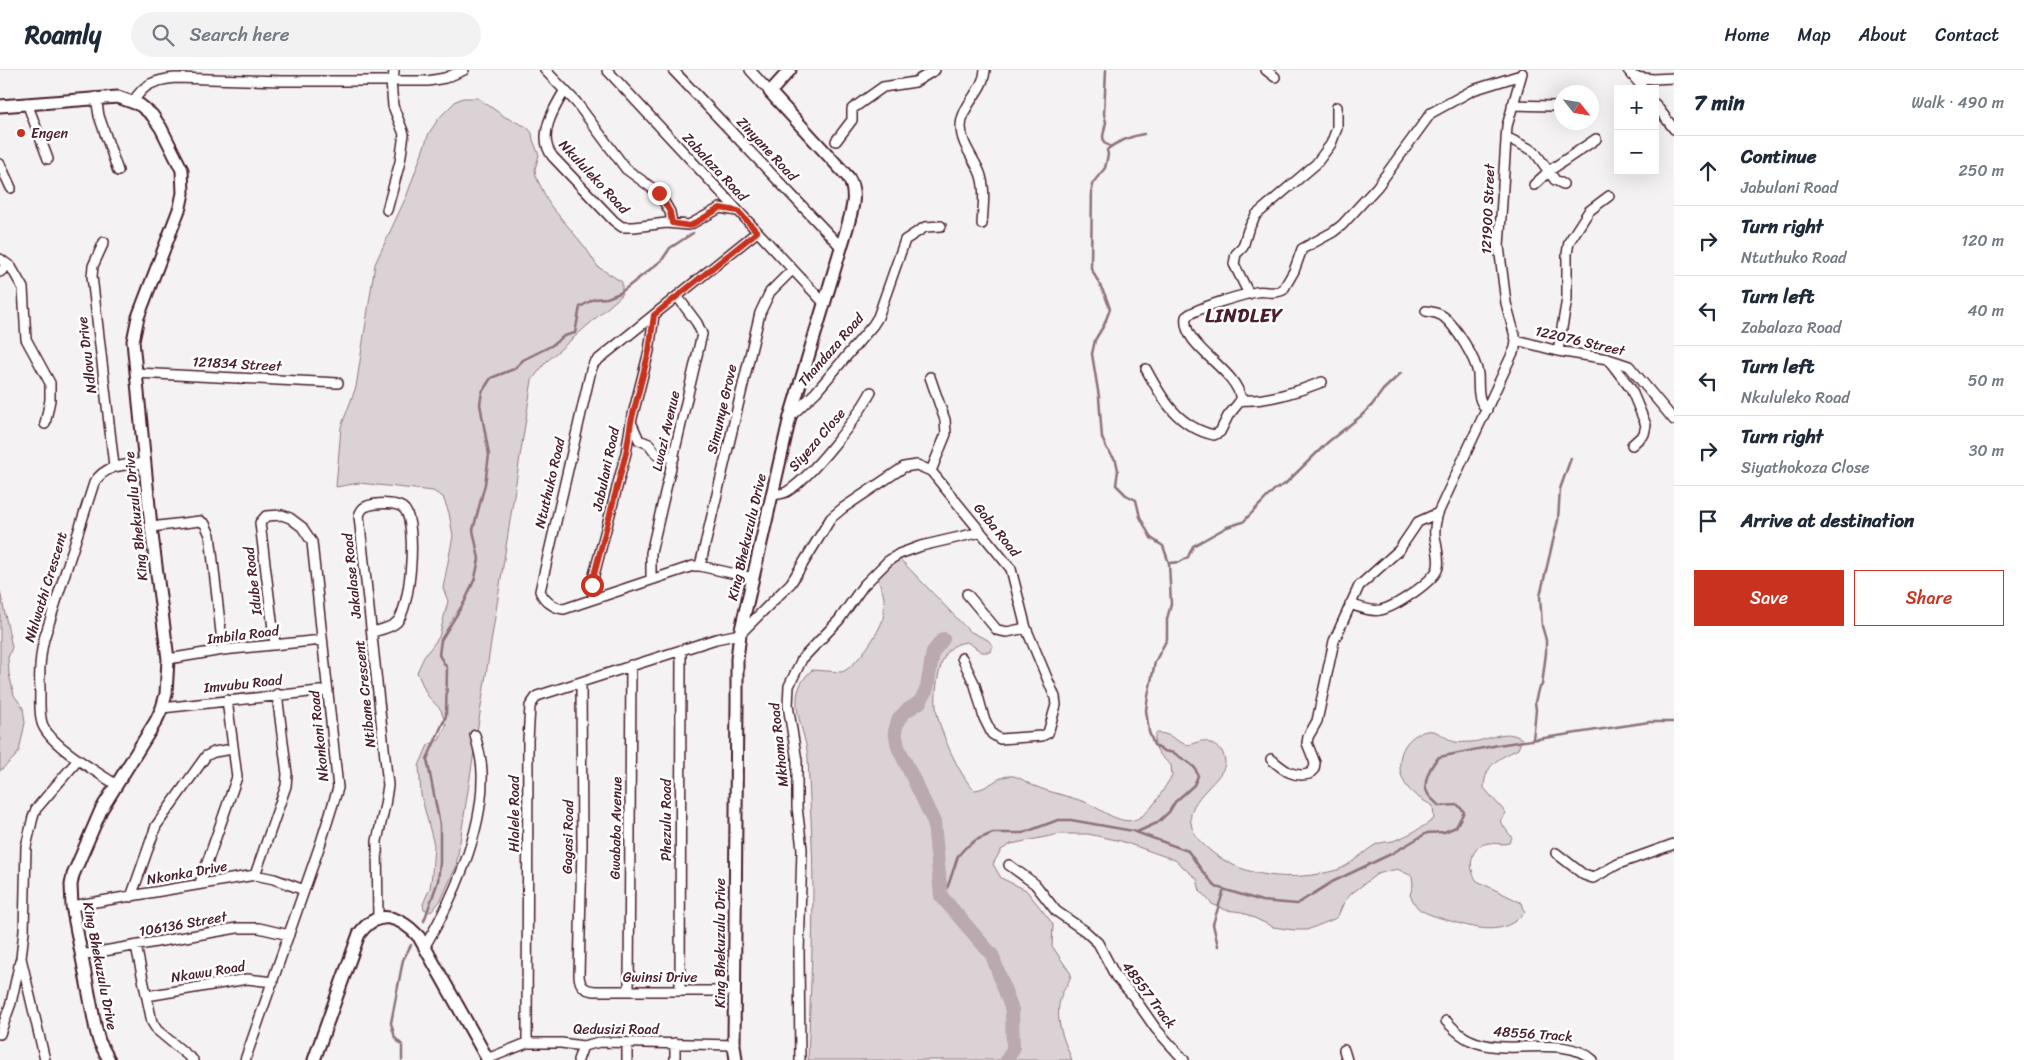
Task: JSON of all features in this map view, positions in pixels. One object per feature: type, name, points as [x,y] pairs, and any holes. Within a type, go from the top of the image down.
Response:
[{"type":"street","points":[[387,210],[400,162],[404,134],[393,106],[392,81],[394,70]]},
{"type":"street","points":[[0,106],[118,97],[134,101],[141,90],[150,83],[161,79],[436,80],[464,70]]},
{"type":"street","points":[[545,70],[565,90],[626,169],[659,193],[670,212],[672,223]]},
{"type":"street","name":"Zabalaza Road","points":[[607,70],[824,303]]},
{"type":"street","name":"Zinyane Road","points":[[673,70],[841,247]]},
{"type":"street","points":[[750,70],[770,92],[790,70]]},
{"type":"street","points":[[982,224],[984,185],[964,142],[961,123],[968,105],[982,82],[985,70]]},
{"type":"street","points":[[1266,70],[1275,78]]},
{"type":"street","points":[[836,142],[852,120],[852,109],[859,103],[883,87],[915,82],[931,72]]},
{"type":"street","points":[[1146,369],[1161,395],[1179,418],[1207,434],[1214,435],[1220,432],[1228,416],[1241,400],[1240,393],[1233,381],[1204,352],[1185,324],[1188,314],[1249,294],[1283,290],[1292,275],[1302,249],[1342,225],[1377,187],[1431,113],[1473,90],[1522,72]]},
{"type":"street","name":"121900 Street","points":[[1516,340],[1506,303],[1500,255],[1506,137],[1512,104],[1522,72]]},
{"type":"street","points":[[1631,73],[1653,79],[1674,78]]},
{"type":"street","points":[[1631,73],[1641,85]]},
{"type":"street","name":"Nkululeko Road","points":[[565,90],[550,118],[546,139],[550,154],[611,219],[622,227],[672,223],[690,226],[720,208],[738,211]]},
{"type":"street","name":"King Bhekuzulu Drive","points":[[736,1060],[734,1045],[737,700],[740,634],[790,417],[854,203],[854,192],[851,183],[770,92]]},
{"type":"street","points":[[96,98],[99,116],[118,171]]},
{"type":"street","name":"King Bhekuzulu Drive","points":[[109,1060],[99,1041],[96,1030],[72,906],[71,885],[76,865],[101,810],[115,784],[150,731],[162,708],[168,679],[168,660],[151,527],[133,346],[136,324],[180,207],[184,184],[180,164],[161,128],[152,115],[134,101]]},
{"type":"street","points":[[27,103],[48,159]]},
{"type":"street","points":[[1512,104],[1553,106]]},
{"type":"street","points":[[1249,294],[1234,264],[1236,254],[1243,247],[1248,230],[1256,215],[1316,164],[1331,144],[1337,128],[1337,106]]},
{"type":"street","points":[[1659,109],[1674,129]]},
{"type":"street","points":[[1506,137],[1534,150],[1555,180],[1563,184]]},
{"type":"street","points":[[1534,185],[1549,171],[1596,140]]},
{"type":"street","points":[[0,164],[10,188]]},
{"type":"street","points":[[1558,351],[1567,299],[1566,254],[1569,242],[1589,210],[1610,196]]},
{"type":"street","name":"Thandaza Road","points":[[790,417],[816,392],[870,329],[878,316],[905,240],[925,227],[941,226]]},
{"type":"street","name":"Ntuthuko Road","points":[[753,578],[693,566],[561,609],[543,597],[540,588],[592,366],[603,354],[757,232]]},
{"type":"street","name":"Ndlovu Drive","points":[[104,242],[93,266],[92,276],[114,466]]},
{"type":"street","points":[[0,272],[4,262],[11,267],[23,288],[26,339],[51,385],[45,424]]},
{"type":"street","name":"Simunye Grove","points":[[700,566],[760,313],[770,292],[792,270]]},
{"type":"street","name":"Lwazi Avenue","points":[[651,580],[651,553],[702,334],[697,322],[677,296]]},
{"type":"street","points":[[1426,311],[1439,314],[1455,329],[1478,372],[1480,400],[1487,410]]},
{"type":"street","name":"Jabulani Road","points":[[593,599],[594,575],[624,462],[631,422],[649,351],[654,315]]},
{"type":"street","points":[[1350,604],[1379,611],[1391,607],[1427,582],[1436,572],[1438,552],[1435,537],[1438,512],[1487,410],[1515,348],[1516,340]]},
{"type":"street","name":"122076 Street","points":[[1516,340],[1558,351],[1608,359],[1624,364],[1635,371],[1674,420]]},
{"type":"street","points":[[1608,359],[1630,389],[1646,425],[1644,434],[1632,445]]},
{"type":"street","name":"121834 Street","points":[[136,373],[338,383]]},
{"type":"street","points":[[740,634],[794,579],[831,518],[839,511],[901,468],[917,465],[931,471],[941,451],[946,434],[945,420],[930,377]]},
{"type":"street","points":[[1241,400],[1253,400],[1307,388],[1322,382]]},
{"type":"street","name":"Siyeza Close","points":[[773,495],[789,491],[818,463],[862,409],[871,392]]},
{"type":"street","points":[[631,422],[639,440],[649,444],[657,455],[674,458]]},
{"type":"street","points":[[114,466],[145,463]]},
{"type":"street","name":"Nhlwathi Crescent","points":[[114,466],[100,474],[91,488],[40,655],[42,723],[51,738],[78,760],[115,784]]},
{"type":"street","name":"Goba Road","points":[[931,471],[1012,569],[1026,628],[1056,700],[1049,731],[1042,736],[1000,739],[994,736],[988,729],[976,685],[962,658]]},
{"type":"street","name":"Ntibane Crescent","points":[[359,516],[365,507],[397,504],[404,508],[407,512],[409,526],[411,568],[402,615],[392,625],[372,632],[388,786],[377,841],[378,918]]},
{"type":"street","points":[[1271,759],[1290,774],[1309,774],[1314,769],[1315,763],[1307,740],[1317,721],[1330,652],[1360,583],[1399,550],[1418,522],[1438,512]]},
{"type":"street","name":"Nkonkoni Road","points":[[245,1060],[338,788],[312,541],[302,527],[286,516],[266,516]]},
{"type":"street","name":"Idube Road","points":[[266,516],[260,523],[275,645]]},
{"type":"street","name":"Jakalase Road","points":[[359,516],[372,632]]},
{"type":"street","points":[[151,527],[200,521],[205,524],[210,535],[222,650]]},
{"type":"street","name":"Mkhoma Road","points":[[800,1060],[799,952],[802,849],[797,807],[797,761],[789,716],[789,686],[802,660],[839,620],[863,586],[888,561],[898,554],[920,546],[982,532]]},
{"type":"street","points":[[968,594],[997,630],[1007,632],[1026,628]]},
{"type":"street","name":"Hlalele Road","points":[[527,1043],[527,868],[530,706],[540,694],[716,638],[740,634]]},
{"type":"street","name":"Imbila Road","points":[[168,660],[222,650],[322,640]]},
{"type":"street","name":"Phezulu Road","points":[[680,991],[681,650]]},
{"type":"street","name":"Gwababa Avenue","points":[[629,991],[631,665]]},
{"type":"street","name":"Gagasi Road","points":[[581,682],[582,848],[579,976],[582,987],[586,990]]},
{"type":"street","name":"Imvubu Road","points":[[162,708],[277,694],[328,690]]},
{"type":"street","points":[[255,875],[286,786],[287,774],[277,694]]},
{"type":"street","points":[[200,884],[236,783],[237,772],[226,700]]},
{"type":"street","points":[[425,946],[443,912],[476,828],[482,781],[480,756],[475,735]]},
{"type":"street","points":[[131,897],[161,818],[206,756],[214,752],[233,749]]},
{"type":"street","points":[[0,1034],[11,1003],[21,958],[24,930],[26,847],[33,816],[43,800],[78,760]]},
{"type":"street","points":[[1556,853],[1588,877],[1593,878],[1618,864],[1674,844]]},
{"type":"street","name":"48557 Track","points":[[1009,865],[1035,884],[1056,911],[1085,930],[1098,943],[1116,977],[1156,1029],[1184,1060]]},
{"type":"street","name":"Nkonka Drive","points":[[72,906],[255,875],[274,879],[304,890]]},
{"type":"street","points":[[314,1060],[356,940],[364,926],[378,918],[391,918],[406,924],[419,937],[488,1059],[527,1043]]},
{"type":"street","name":"106136 Street","points":[[81,954],[244,928],[259,928],[289,935]]},
{"type":"street","points":[[136,946],[154,1026],[193,1060]]},
{"type":"street","points":[[21,958],[45,1060]]},
{"type":"street","name":"Nkawu Road","points":[[147,996],[247,979],[273,982]]},
{"type":"street","name":"Gwinsi Drive","points":[[586,990],[735,991]]},
{"type":"street","name":"48556 Track","points":[[1446,1022],[1467,1039],[1480,1044],[1510,1048],[1549,1046],[1582,1052],[1593,1060]]},
{"type":"street","name":"Qedusizi Road","points":[[527,1043],[561,1043],[583,1046],[600,1042],[734,1045]]},
{"type":"street","points":[[627,1043],[627,1060]]},
{"type":"street","points":[[675,1043],[675,1060]]},
{"type":"street","points":[[578,1060],[583,1046]]},
{"type":"street","points":[[1344,1050],[1347,1060]]},
{"type":"shaded area","points":[[463,98],[478,98],[505,117],[527,127],[532,133],[539,155],[535,169],[536,177],[550,205],[585,247],[598,267],[622,282],[622,295],[546,362],[532,380],[456,867],[441,900],[431,912],[424,909],[423,904],[430,888],[434,845],[421,795],[419,766],[428,745],[439,740],[446,726],[441,710],[427,695],[417,672],[424,657],[439,637],[448,601],[443,588],[453,536],[449,513],[443,497],[433,491],[359,483],[336,487],[341,427],[356,387],[375,264],[407,195],[429,133],[439,118],[456,101]]},
{"type":"shaded area","points":[[900,559],[969,631],[988,640],[993,646],[990,652],[982,652],[967,642],[953,646],[943,660],[937,686],[936,707],[945,739],[962,774],[974,790],[984,788],[1003,777],[1013,776],[1031,785],[1085,802],[1121,820],[1135,820],[1151,808],[1172,776],[1171,765],[1156,747],[1156,733],[1169,735],[1188,745],[1202,741],[1206,742],[1222,751],[1225,762],[1219,776],[1194,805],[1191,823],[1197,837],[1207,848],[1221,858],[1252,872],[1269,875],[1303,876],[1342,868],[1375,845],[1404,837],[1434,819],[1433,806],[1408,788],[1400,771],[1401,754],[1410,739],[1427,731],[1435,731],[1455,742],[1478,741],[1509,734],[1522,739],[1518,749],[1494,763],[1487,773],[1484,788],[1506,813],[1500,821],[1512,838],[1509,843],[1489,843],[1478,848],[1474,852],[1471,864],[1477,881],[1522,903],[1525,912],[1507,925],[1488,929],[1468,926],[1424,912],[1417,907],[1410,895],[1413,885],[1412,876],[1397,869],[1377,874],[1351,894],[1344,902],[1338,916],[1334,919],[1307,930],[1294,930],[1273,927],[1242,912],[1226,910],[1212,904],[1200,891],[1197,879],[1175,860],[1121,841],[1088,834],[1060,834],[1011,844],[1001,850],[993,864],[1001,878],[1026,890],[1053,924],[1052,946],[1071,974],[1061,996],[1058,1013],[1060,1028],[1072,1060],[808,1060],[813,889],[808,759],[798,713],[798,691],[803,680],[812,670],[842,672],[848,669],[867,648],[881,624],[884,613],[883,594],[878,580],[879,576],[886,567]]},
{"type":"shaded area","points":[[0,591],[12,647],[8,658],[9,674],[14,695],[23,708],[25,723],[19,751],[0,771]]},
{"type":"waterway","points":[[1106,70],[1104,114],[1106,122],[1103,136],[1104,143],[1110,146]]},
{"type":"waterway","points":[[1137,832],[1157,823],[1169,812],[1175,802],[1194,785],[1198,776],[1195,768],[1189,763],[1174,753],[1164,751],[1154,745],[1149,732],[1146,710],[1148,696],[1155,662],[1167,639],[1167,619],[1171,604],[1169,563],[1163,546],[1151,538],[1140,517],[1136,500],[1126,495],[1116,485],[1118,470],[1116,461],[1102,438],[1099,397],[1092,354],[1095,340],[1104,325],[1110,309],[1091,268],[1092,184],[1105,168],[1108,155],[1107,150],[1124,140],[1144,134]]},
{"type":"waterway","points":[[424,921],[438,881],[440,862],[440,825],[427,759],[446,716],[447,668],[439,655],[441,640],[465,601],[475,578],[479,559],[473,530],[485,484],[489,455],[480,404],[482,392],[491,378],[514,369],[523,360],[551,346],[564,336],[575,333],[580,307],[594,299],[607,298],[620,293],[662,260],[670,248],[693,233]]},
{"type":"waterway","points":[[1170,563],[1180,562],[1188,557],[1193,546],[1227,527],[1243,522],[1274,490],[1285,484],[1328,442],[1361,416],[1383,390],[1401,373]]},
{"type":"waterway","points":[[1533,740],[1535,702],[1538,690],[1542,685],[1546,653],[1540,596],[1558,520],[1560,489],[1571,458]]},
{"type":"waterway","points":[[943,639],[933,652],[927,688],[920,702],[899,718],[895,731],[898,747],[934,822],[941,896],[992,955],[1012,1010],[1013,1049],[1007,1060]]},
{"type":"waterway","points":[[941,896],[948,886],[958,856],[976,840],[993,833],[1023,833],[1058,820],[1071,820],[1133,831],[1188,851],[1216,887],[1262,901],[1297,904],[1332,882],[1391,854],[1427,833],[1444,832],[1456,827],[1464,812],[1458,805],[1439,806],[1426,790],[1428,774],[1439,757],[1498,745],[1649,722],[1674,722]]},
{"type":"waterway","points":[[1218,946],[1213,924],[1224,889]]},
{"type":"waterway","points":[[402,1060],[402,1045],[395,1038],[391,1023],[403,960],[411,945]]},
{"type":"place","name":"Engen","points":[[21,133]]},
{"type":"district","name":"LINDLEY","points":[[1244,315]]},
{"type":"route","points":[[592,585],[626,453],[628,432],[649,351],[654,315],[757,232],[738,211],[730,209],[720,208],[690,226],[672,223],[670,212],[659,193]]}]
